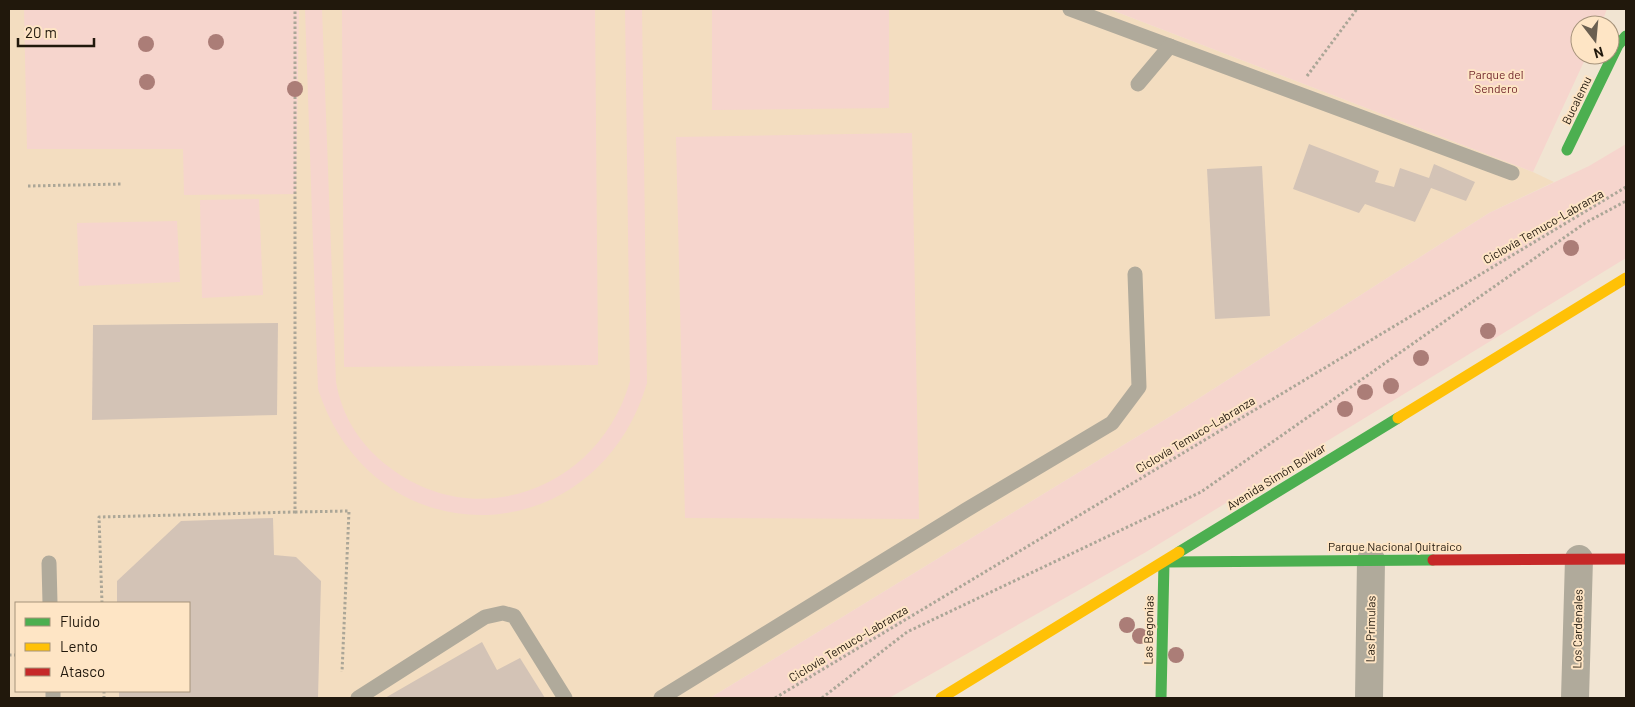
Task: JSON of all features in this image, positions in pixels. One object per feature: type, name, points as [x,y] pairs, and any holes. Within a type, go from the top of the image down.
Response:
[{"type":"street","name":"Bucalemu","points":[[1567,150],[1618,45],[1626,36]]},
{"type":"street","name":"Avenida Simón Bolívar","points":[[941,698],[1626,278]]},
{"type":"street","name":"Los Cardenales","points":[[1576,698],[1579,559]]},
{"type":"street","name":"Parque Nacional Quitraico","points":[[1164,562],[1626,559]]},
{"type":"street","name":"Las Primulas","points":[[1370,698],[1371,560]]},
{"type":"street","name":"Las Begonias","points":[[1161,698],[1164,562]]},
{"type":"lane","points":[[1070,9],[1512,173]]},
{"type":"lane","points":[[1138,84],[1170,46]]},
{"type":"lane","points":[[661,698],[1112,422],[1139,387],[1135,274]]},
{"type":"lane","points":[[49,563],[50,602]]},
{"type":"lane","points":[[358,698],[484,617],[503,614],[514,616],[565,698]]},
{"type":"path","points":[[295,9],[295,512]]},
{"type":"path","points":[[1294,93],[1357,9]]},
{"type":"path","points":[[28,186],[122,184]]},
{"type":"path","name":"Ciclovía Temuco-Labranza","points":[[775,698],[1626,187]]},
{"type":"path","points":[[822,698],[907,632],[1201,492],[1585,223],[1626,201]]},
{"type":"path","points":[[102,602],[99,517],[349,512],[342,672]]},
{"type":"shaded area","points":[[9,9],[1109,9],[1533,172],[1554,182],[1489,213],[1179,411],[710,698],[9,698]]},
{"type":"green space","points":[[24,9],[299,9],[296,194],[184,195],[183,149],[27,149]]},
{"type":"green space","points":[[305,9],[322,9],[336,382],[343,407],[354,430],[370,450],[389,467],[424,487],[461,497],[497,498],[532,489],[565,473],[593,448],[615,418],[630,381],[625,9],[642,9],[647,383],[620,440],[582,481],[535,506],[484,515],[433,508],[385,485],[346,445],[318,389]]},
{"type":"green space","points":[[342,9],[595,9],[598,365],[344,367]]},
{"type":"green space","points":[[712,9],[889,9],[889,108],[712,110]]},
{"type":"green space","name":"Parque del Sendero","points":[[1109,9],[1607,9],[1605,15],[1570,15],[1570,65],[1582,65],[1533,172]]},
{"type":"green space","points":[[912,133],[919,519],[685,518],[676,137]]},
{"type":"green space","points":[[1626,144],[1626,258],[1146,552],[889,698],[710,698],[1179,411],[1489,213],[1589,166]]},
{"type":"green space","points":[[259,199],[263,295],[202,298],[200,200]]},
{"type":"green space","points":[[177,221],[180,282],[79,286],[77,223]]},
{"type":"building","points":[[1309,144],[1379,171],[1375,182],[1394,187],[1400,168],[1429,178],[1434,164],[1475,182],[1466,201],[1431,188],[1415,222],[1365,204],[1359,213],[1293,189]]},
{"type":"building","points":[[1262,166],[1270,316],[1215,319],[1207,169]]},
{"type":"building","points":[[278,323],[277,415],[92,420],[93,325]]},
{"type":"building","points":[[273,518],[274,555],[296,557],[321,581],[318,698],[119,698],[119,692],[190,692],[190,602],[117,602],[117,581],[181,521]]},
{"type":"building","points":[[482,642],[497,670],[520,658],[545,698],[385,698]]},
{"type":"traffic: fast","points":[[1567,150],[1618,45],[1626,36]]},
{"type":"traffic: fast","points":[[1179,552],[1398,418]]},
{"type":"traffic: fast","points":[[1161,698],[1164,562],[1433,560]]},
{"type":"traffic: slow","points":[[1398,418],[1626,278]]},
{"type":"traffic: slow","points":[[941,698],[1179,552]]},
{"type":"traffic: jam","points":[[1433,560],[1626,559]]}]
